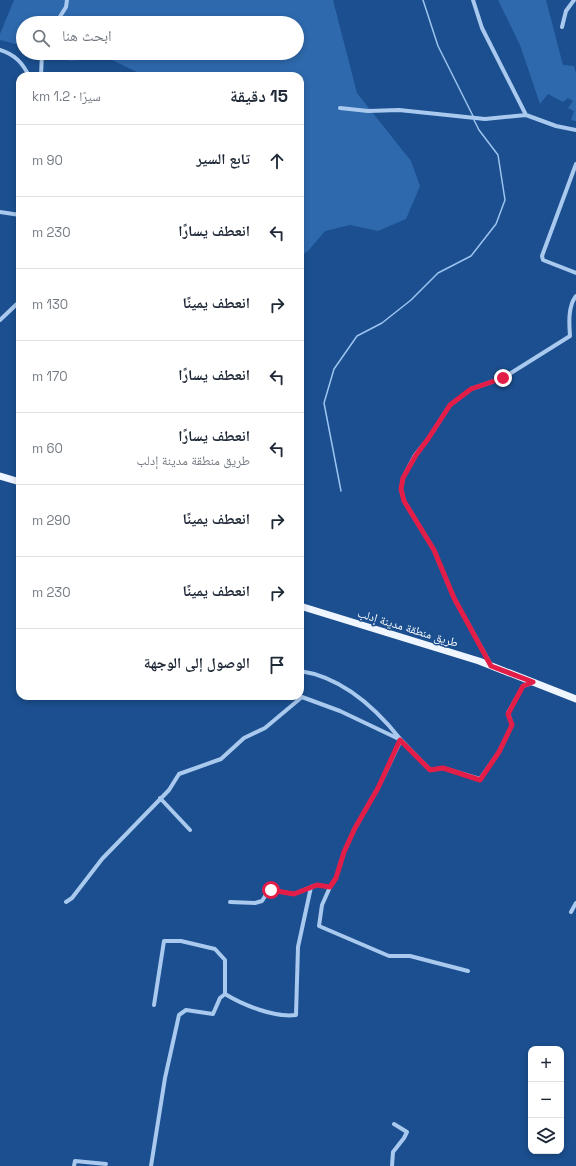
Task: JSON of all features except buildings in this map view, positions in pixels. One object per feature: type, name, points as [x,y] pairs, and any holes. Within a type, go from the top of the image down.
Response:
[{"type":"main road","points":[[0,476],[16,481]]},
{"type":"main road","name":"طريق منطقة مدينة إدلب","points":[[304,607],[491,666],[576,699]]},
{"type":"street","points":[[60,16],[66,7],[67,0]]},
{"type":"street","points":[[472,0],[482,28],[526,115]]},
{"type":"street","points":[[562,27],[566,11],[574,0]]},
{"type":"street","points":[[0,50],[16,58]]},
{"type":"street","points":[[19,60],[23,63],[27,72]]},
{"type":"street","points":[[41,72],[42,60]]},
{"type":"street","points":[[340,108],[368,111],[399,110],[485,119],[526,115],[556,126],[576,130]]},
{"type":"street","points":[[576,164],[542,256],[543,260],[550,264],[576,273]]},
{"type":"street","points":[[0,212],[16,214]]},
{"type":"street","points":[[491,666],[454,598],[434,550],[404,501],[401,489],[403,478],[416,455],[450,405],[471,389],[503,378],[570,336],[569,317],[576,296]]},
{"type":"street","points":[[0,320],[16,305]]},
{"type":"street","points":[[304,672],[314,673],[335,682],[363,700],[386,721],[400,740],[430,770],[443,768],[480,780],[499,752],[512,725],[508,714],[523,686],[533,682]]},
{"type":"street","points":[[304,698],[340,711],[400,740]]},
{"type":"street","points":[[66,902],[72,898],[102,859],[169,790],[179,774],[221,758],[244,738],[265,728],[298,700]]},
{"type":"street","points":[[400,740],[378,788],[355,828],[344,852],[336,878],[322,905],[319,926],[389,956],[410,956],[468,971]]},
{"type":"street","points":[[160,798],[190,830]]},
{"type":"street","points":[[230,902],[256,903],[262,901],[271,890],[294,894],[317,885],[330,887]]},
{"type":"street","points":[[225,994],[235,1000],[271,1013],[296,1015],[298,947],[310,887]]},
{"type":"street","points":[[571,912],[576,903]]},
{"type":"street","points":[[154,1005],[164,942],[181,942],[215,949],[225,960],[225,994]]},
{"type":"street","points":[[151,1166],[165,1078],[179,1015],[186,1010],[213,1014],[220,998],[225,994]]},
{"type":"street","points":[[392,1166],[393,1152],[404,1138],[406,1132],[394,1124]]},
{"type":"street","points":[[74,1166],[75,1161],[106,1164]]},
{"type":"shaded area","points":[[14,0],[333,0],[357,93],[411,161],[420,186],[406,219],[378,231],[350,225],[325,231],[304,254],[304,72],[137,72],[112,60],[304,60],[304,16],[16,16],[16,44],[0,40],[0,34]]},
{"type":"shaded area","points":[[498,0],[546,0],[563,65],[574,66],[576,73],[576,121],[571,120],[574,111],[568,108],[573,101],[568,98],[563,102],[548,94],[540,104],[520,45]]},
{"type":"waterway","points":[[423,0],[438,46],[473,116]]},
{"type":"waterway","points":[[341,491],[324,403],[334,369],[357,336],[382,323],[411,300],[438,273],[471,256],[496,224],[505,200],[498,155],[479,130],[474,120]]},
{"type":"route","points":[[271,890],[294,894],[317,885],[330,887],[336,878],[344,852],[355,828],[378,788],[400,740],[417,755],[430,770],[443,768],[480,780],[499,752],[512,725],[508,714],[523,686],[533,682],[491,666],[454,598],[434,550],[404,501],[401,489],[403,478],[416,455],[450,405],[471,389],[503,378]]}]
